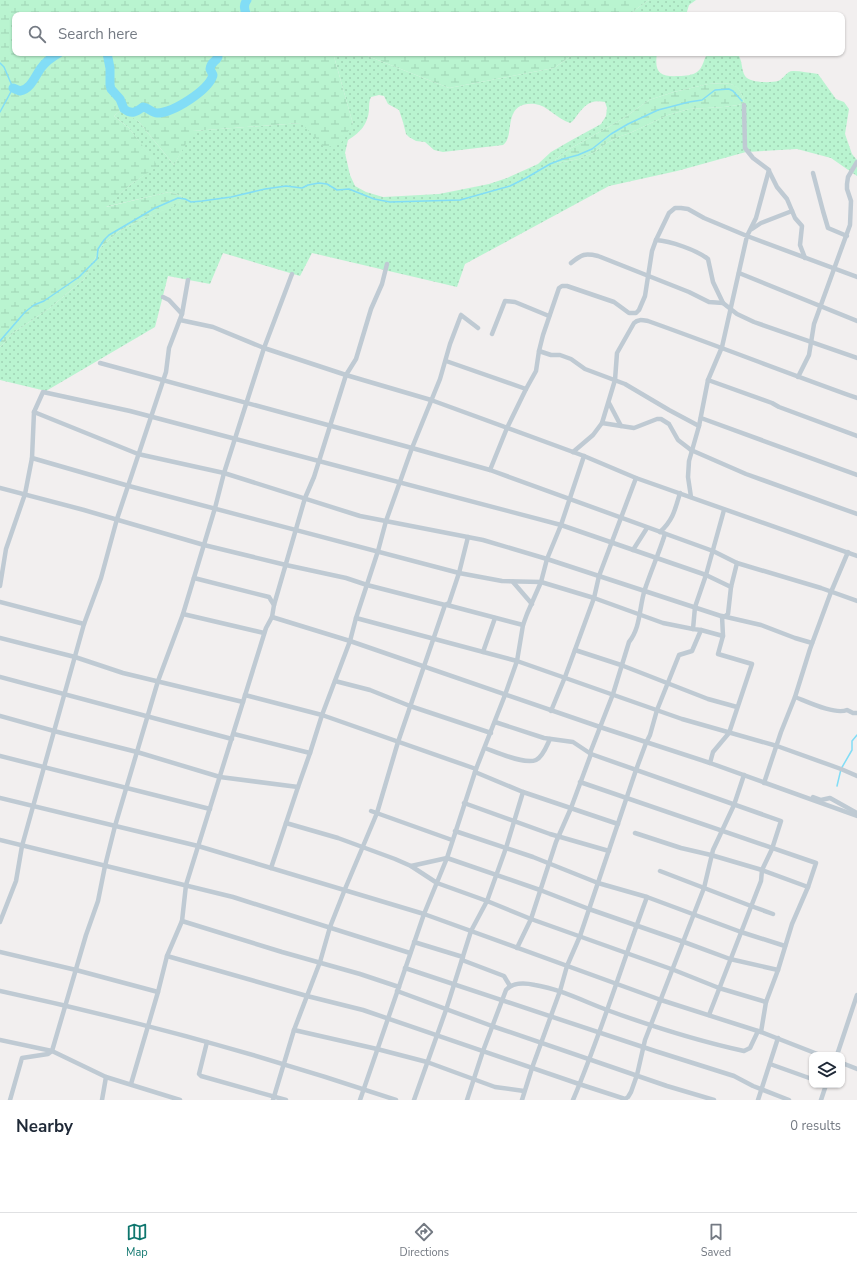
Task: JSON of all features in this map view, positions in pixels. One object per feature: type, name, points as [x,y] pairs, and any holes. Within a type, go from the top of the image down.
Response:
[{"type":"street","points":[[744,105],[746,148],[753,158],[768,171],[777,187],[787,199],[792,211],[803,227],[800,245],[805,258]]},
{"type":"street","points":[[798,377],[809,355],[812,342],[812,332],[847,236],[852,213],[847,184],[848,177],[857,162]]},
{"type":"street","points":[[691,497],[688,470],[691,450],[701,418],[708,380],[722,347],[747,236],[752,229],[756,218],[768,171]]},
{"type":"street","points":[[813,173],[828,228],[847,236]]},
{"type":"street","points":[[633,314],[638,311],[645,296],[652,252],[656,240],[669,213],[675,208],[688,209],[704,218],[747,236],[857,278]]},
{"type":"street","points":[[752,229],[761,223],[792,211]]},
{"type":"street","points":[[656,240],[676,244],[708,259],[713,282],[723,303],[737,314],[754,322],[857,358]]},
{"type":"street","points":[[572,263],[578,258],[587,254],[598,256],[689,292],[709,302],[723,303]]},
{"type":"street","points":[[131,1084],[167,956],[182,921],[186,885],[264,633],[272,617],[304,498],[314,477],[346,375],[356,359],[371,309],[382,284],[387,264]]},
{"type":"street","points":[[739,273],[857,321]]},
{"type":"street","points":[[10,1100],[22,1058],[48,1054],[52,1051],[64,1005],[98,901],[115,826],[149,717],[158,681],[183,614],[224,473],[264,348],[292,274]]},
{"type":"street","points":[[0,922],[16,881],[22,846],[84,624],[101,578],[117,519],[129,486],[162,380],[166,372],[169,348],[182,314],[188,280]]},
{"type":"street","points":[[490,470],[507,428],[536,371],[538,351],[557,291],[562,286],[567,286],[614,302],[629,313],[633,314]]},
{"type":"street","points":[[163,297],[169,300],[182,314]]},
{"type":"street","points":[[492,334],[505,301],[515,302],[549,316]]},
{"type":"street","points":[[638,311],[648,321]]},
{"type":"street","points":[[633,314],[634,323]]},
{"type":"street","points":[[271,868],[322,715],[350,641],[386,521],[412,448],[440,379],[450,344],[461,315],[478,328]]},
{"type":"street","points":[[180,320],[213,327],[264,348],[346,375],[431,400],[584,456],[636,478],[857,556]]},
{"type":"street","points":[[573,452],[593,435],[602,423],[615,380],[617,353],[637,320],[648,321],[722,347],[798,377],[857,398]]},
{"type":"street","points":[[538,351],[550,355],[560,355],[571,359],[585,369],[625,384],[699,426]]},
{"type":"street","points":[[446,361],[471,368],[526,389]]},
{"type":"street","points":[[100,363],[490,470],[713,551],[737,563],[831,592],[857,602]]},
{"type":"street","points":[[708,380],[857,436]]},
{"type":"street","points":[[0,586],[6,549],[25,494],[32,458],[34,412],[42,392],[151,417],[400,483],[509,510],[561,525],[657,558],[706,575],[731,587]]},
{"type":"street","points":[[608,403],[621,426]]},
{"type":"street","points":[[34,412],[138,454],[224,473],[360,516],[468,537],[547,559],[722,616],[761,625],[812,643]]},
{"type":"street","points":[[701,418],[857,475]]},
{"type":"street","points":[[602,423],[634,428],[657,419],[661,419],[669,424],[678,440],[691,450],[746,474],[857,514]]},
{"type":"street","points":[[360,1100],[424,914],[447,858],[475,770],[506,695],[517,661],[524,625],[541,582],[547,559],[561,525],[584,456]]},
{"type":"street","points":[[32,458],[129,486],[459,573],[502,581],[541,582],[594,598],[663,623],[693,628],[723,636]]},
{"type":"street","points":[[551,711],[594,598],[599,576],[636,478]]},
{"type":"street","points":[[0,488],[117,519],[204,545],[346,578],[367,585],[524,625]]},
{"type":"street","points":[[517,948],[530,919],[549,863],[571,808],[612,694],[628,642],[633,637],[637,628],[644,590],[657,558],[663,533],[672,519],[680,493]]},
{"type":"street","points":[[693,628],[695,607],[706,575],[724,510]]},
{"type":"street","points":[[633,550],[647,528]]},
{"type":"street","points":[[273,1098],[294,1030],[320,962],[330,927],[377,813],[410,706],[433,639],[459,573],[468,537]]},
{"type":"street","points":[[764,783],[781,732],[795,697],[812,643],[848,552]]},
{"type":"street","points":[[722,616],[727,616],[728,614],[731,587],[737,563]]},
{"type":"street","points":[[194,578],[268,597],[274,606]]},
{"type":"street","points":[[513,582],[532,604]]},
{"type":"street","points":[[0,602],[84,624]]},
{"type":"street","points":[[183,614],[264,633]]},
{"type":"street","points":[[710,763],[713,752],[730,733],[737,707],[752,664],[718,654],[723,636],[722,616]]},
{"type":"street","points":[[272,617],[350,641],[551,711],[710,763],[857,816]]},
{"type":"street","points":[[356,618],[517,661],[682,719],[777,746],[857,776]]},
{"type":"street","points":[[483,652],[495,618]]},
{"type":"street","points":[[522,1100],[560,991],[567,966],[580,936],[667,683],[679,655],[692,651],[701,630]]},
{"type":"street","points":[[0,638],[75,657],[123,673],[243,702]]},
{"type":"street","points":[[575,650],[621,665],[708,699],[737,707]]},
{"type":"street","points":[[0,677],[149,717],[310,753]]},
{"type":"street","points":[[336,681],[370,690],[410,706],[491,733]]},
{"type":"street","points":[[245,695],[322,715],[475,770],[523,792],[618,824]]},
{"type":"street","points":[[795,697],[825,709],[842,712],[847,710],[857,713]]},
{"type":"street","points":[[0,716],[54,732],[137,752],[220,777],[298,787]]},
{"type":"street","points":[[495,722],[550,739],[573,742],[590,753],[781,821],[772,849],[762,870],[761,881],[709,1015]]},
{"type":"street","points":[[485,748],[509,757],[524,760],[536,760],[550,739]]},
{"type":"street","points":[[0,756],[210,809]]},
{"type":"street","points":[[167,956],[387,1018],[625,1098],[628,1097],[631,1092],[637,1075],[643,1047],[674,970],[704,888],[712,855],[734,805],[744,775]]},
{"type":"street","points":[[466,1100],[492,1026],[506,990],[510,986],[527,984],[560,991],[606,1010],[652,1025],[744,1051],[750,1048],[759,1031],[766,1002],[778,970],[792,924],[808,887],[816,863],[580,782]]},
{"type":"street","points":[[764,783],[821,800],[830,798],[857,813]]},
{"type":"street","points":[[414,1100],[446,1010],[471,931],[487,901],[506,848],[523,792]]},
{"type":"street","points":[[0,798],[198,846],[424,914],[661,1000],[759,1031],[813,1052]]},
{"type":"street","points":[[464,804],[609,851]]},
{"type":"street","points":[[371,811],[452,840]]},
{"type":"street","points":[[286,823],[338,838],[395,859],[411,866],[437,883],[487,901],[530,919],[674,970],[719,988],[766,1002]]},
{"type":"street","points":[[455,832],[506,848],[549,863],[598,883],[647,897],[741,932],[785,946]]},
{"type":"street","points":[[635,833],[681,848],[712,855],[762,870],[808,887]]},
{"type":"street","points":[[0,840],[233,897],[410,953]]},
{"type":"street","points":[[411,866],[447,858],[496,874],[730,959],[778,970]]},
{"type":"street","points":[[660,871],[773,914]]},
{"type":"street","points":[[573,1100],[580,1084],[588,1058],[599,1033],[647,897]]},
{"type":"street","points":[[182,921],[360,974],[446,1010],[714,1100]]},
{"type":"street","points":[[414,942],[463,959],[504,976],[510,986]]},
{"type":"street","points":[[0,952],[76,970],[158,992]]},
{"type":"street","points":[[405,968],[599,1033],[734,1076],[762,1090],[790,1100]]},
{"type":"street","points":[[0,991],[64,1005],[207,1042],[396,1100]]},
{"type":"street","points":[[838,1052],[857,995]]},
{"type":"street","points":[[294,1030],[428,1062],[500,1088],[524,1091]]},
{"type":"street","points":[[758,1100],[778,1038]]},
{"type":"street","points":[[0,1040],[52,1051],[106,1077],[180,1100]]},
{"type":"street","points":[[207,1042],[199,1074],[201,1076],[273,1098],[286,1100]]},
{"type":"street","points":[[770,1064],[809,1078]]},
{"type":"street","points":[[845,1064],[857,1069]]},
{"type":"street","points":[[102,1100],[106,1077]]},
{"type":"street","points":[[821,1100],[825,1088]]},
{"type":"green space","points":[[0,0],[649,0],[632,12],[12,12],[12,56],[334,56],[353,124],[341,143],[325,148],[301,123],[193,131],[174,165],[139,122],[121,110],[114,116],[129,128],[158,166],[130,185],[106,207],[169,192],[182,196],[178,205],[145,218],[119,231],[101,247],[84,279],[50,308],[13,333],[0,347]]},
{"type":"green space","points":[[649,0],[696,0],[689,5],[687,12],[632,12]]},
{"type":"green space","points":[[334,56],[368,56],[449,88],[554,68],[571,56],[657,56],[656,65],[660,72],[667,76],[681,76],[697,72],[701,68],[706,56],[739,56],[745,76],[751,80],[765,82],[778,81],[791,71],[818,74],[836,99],[844,102],[849,109],[845,134],[852,154],[857,160],[857,176],[831,158],[797,149],[746,152],[677,171],[609,186],[465,264],[457,287],[312,253],[300,276],[223,253],[210,284],[168,276],[155,327],[46,391],[0,380],[0,347],[13,333],[50,308],[84,279],[101,247],[119,231],[178,204],[182,196],[169,192],[105,207],[130,185],[157,166],[129,128],[114,116],[122,109],[139,122],[174,165],[192,131],[301,123],[353,124]],"holes":[[[708,84],[732,84],[736,87],[739,90],[744,103],[724,107],[689,109],[668,115],[618,137],[593,153],[579,159],[558,163],[555,160],[566,151],[624,118],[649,100],[674,92]],[[379,95],[384,96],[388,104],[399,110],[406,134],[409,137],[416,141],[425,142],[434,150],[443,152],[503,145],[507,141],[513,113],[517,108],[524,105],[539,105],[570,123],[589,103],[596,101],[605,102],[607,108],[606,116],[601,124],[551,152],[538,164],[507,178],[489,184],[439,194],[383,197],[366,192],[355,186],[350,175],[345,153],[348,140],[363,128],[367,120],[371,97]]]},
{"type":"green space","points":[[368,56],[571,56],[554,68],[449,88]]},
{"type":"green space","points":[[708,84],[732,84],[740,90],[744,103],[724,107],[689,109],[668,115],[618,137],[593,153],[579,159],[558,163],[555,160],[566,151],[624,118],[649,100]]},
{"type":"waterway","points":[[246,12],[244,8],[247,0]]},
{"type":"waterway","points":[[13,88],[20,91],[27,88],[45,63],[55,56]]},
{"type":"waterway","points":[[108,56],[111,89],[120,99],[124,109],[129,112],[134,112],[143,107],[157,113],[164,112],[181,105],[198,94],[210,81],[213,75],[210,69],[211,64],[216,60],[218,56]]},
{"type":"waterway","points":[[0,63],[4,67],[13,88],[0,112]]},
{"type":"waterway","points":[[0,341],[25,312],[79,277],[97,259],[98,249],[109,235],[155,208],[178,198],[191,202],[202,201],[286,186],[302,188],[319,183],[327,184],[337,190],[349,189],[374,199],[390,202],[460,200],[510,186],[550,164],[592,149],[611,134],[658,110],[702,100],[715,90],[729,89],[733,91],[742,101]]},
{"type":"waterway","points":[[837,786],[841,769],[852,750],[852,741],[857,735]]}]
